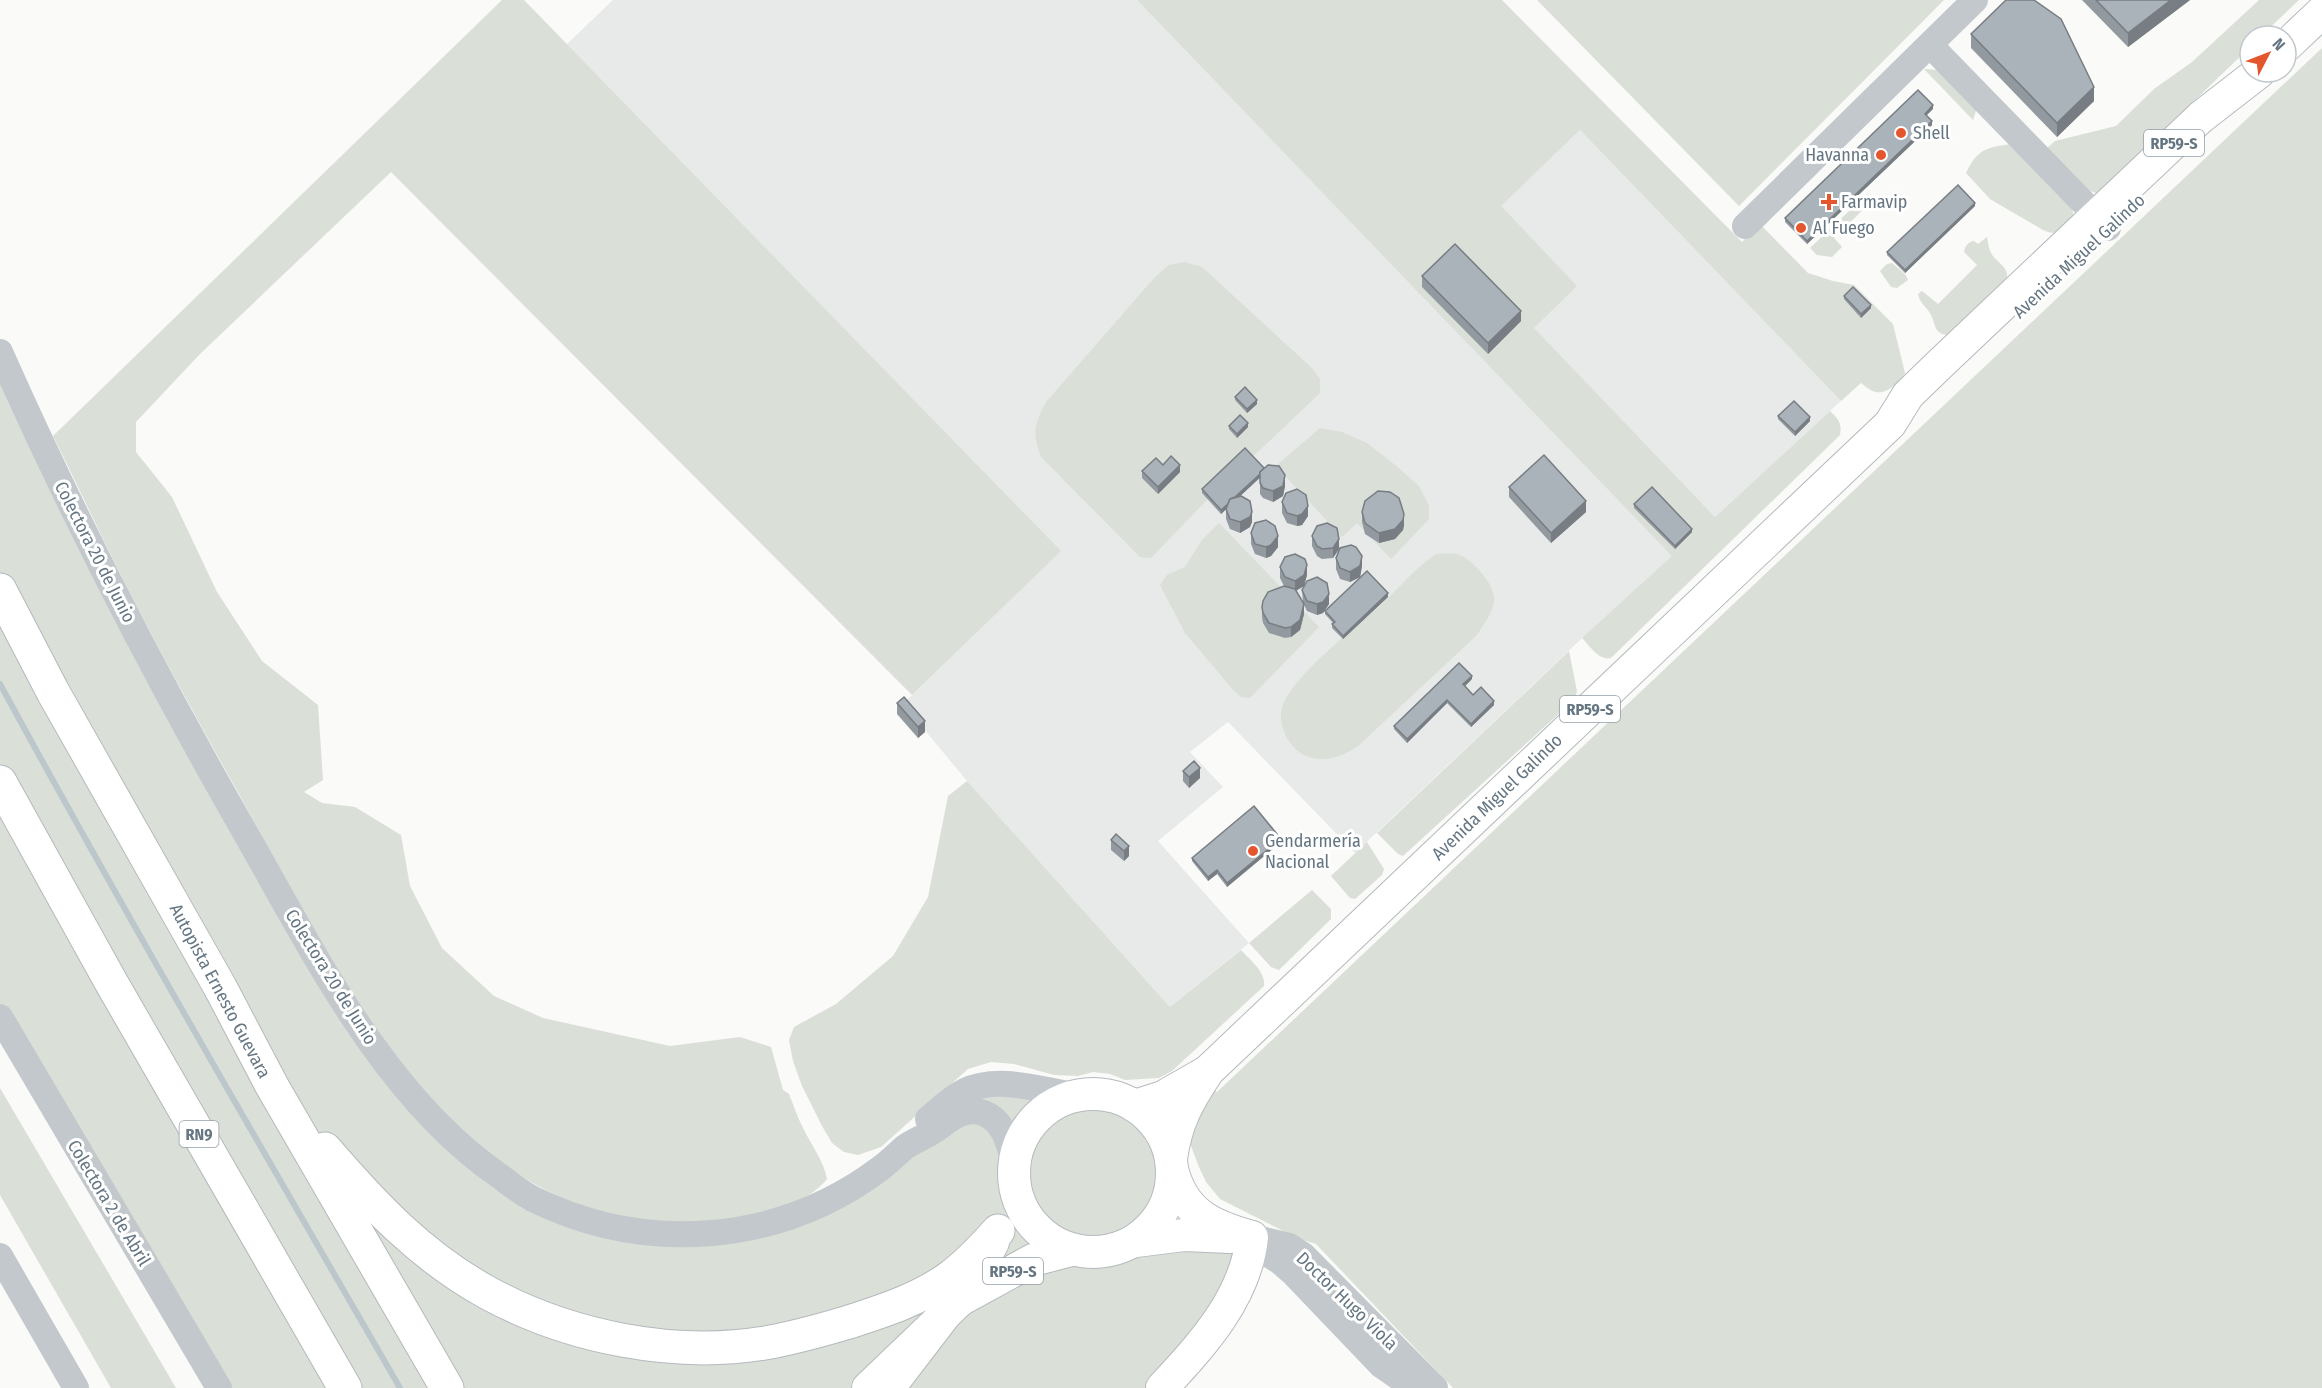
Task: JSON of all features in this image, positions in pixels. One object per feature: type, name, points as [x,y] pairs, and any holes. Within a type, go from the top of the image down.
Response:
[{"type":"highway","name":"Autopista Ernesto Guevara","points":[[0,590],[53,692],[220,987],[272,1086],[447,1388]]},
{"type":"highway","name":"RN9","points":[[0,782],[345,1388]]},
{"type":"highway","points":[[272,1086],[369,1200],[403,1234],[440,1263],[488,1293],[545,1320],[607,1336],[661,1346],[721,1347],[765,1343],[817,1331],[868,1316],[948,1279],[972,1260],[998,1231]]},
{"type":"highway","points":[[286,1287],[323,1388]]},
{"type":"highway","points":[[890,1388],[952,1308]]},
{"type":"main road","points":[[2298,35],[2322,12]]},
{"type":"main road","name":"Avenida Miguel Galindo","points":[[1135,1106],[1162,1097],[1208,1071],[1890,424],[1908,395],[2102,222],[2201,117],[2244,84]]},
{"type":"main road","name":"Avenida Miguel Galindo","points":[[1172,1164],[1174,1134],[1183,1112],[1208,1071]]},
{"type":"main road","points":[[1106,1094],[1135,1106],[1158,1128],[1166,1143],[1172,1164],[1171,1190],[1164,1210],[1152,1227],[1136,1241],[1115,1250],[1093,1253],[1071,1250],[1050,1241],[1033,1226],[1021,1207],[1014,1174],[1018,1144],[1027,1127],[1040,1113],[1056,1102],[1074,1095],[1106,1094]]},
{"type":"main road","name":"Doctor Hugo Viola","points":[[1172,1164],[1176,1185],[1185,1200],[1197,1212],[1208,1222],[1252,1241]]},
{"type":"main road","name":"RP59-S","points":[[868,1388],[952,1308],[980,1268],[998,1231],[1014,1174]]},
{"type":"main road","name":"Doctor Hugo Viola","points":[[1136,1241],[1222,1235],[1252,1241]]},
{"type":"main road","points":[[1162,1388],[1212,1330],[1229,1303],[1244,1275],[1252,1241]]},
{"type":"main road","name":"RP59-S","points":[[952,1308],[1033,1260],[1071,1250]]},
{"type":"street","points":[[1745,226],[1975,0]]},
{"type":"street","points":[[1930,45],[2102,222]]},
{"type":"street","name":"Colectora 20 de Junio","points":[[0,352],[42,446],[119,601],[203,759],[306,940],[370,1042],[424,1111],[472,1158],[528,1196],[569,1216],[616,1228],[674,1235],[726,1233],[766,1224],[814,1209],[849,1189],[954,1116],[973,1111],[992,1119],[1004,1130],[1010,1142],[1014,1174]]},
{"type":"street","name":"Colectora 2 de Abril","points":[[0,1017],[219,1388]]},
{"type":"street","name":"Colectora 20 de Junio","points":[[908,1146],[928,1120],[949,1101],[966,1090],[995,1084],[1074,1095]]},
{"type":"street","name":"Doctor Hugo Viola","points":[[1252,1241],[1294,1274],[1386,1377],[1414,1388]]},
{"type":"street","name":"Doctor Hugo Viola","points":[[1252,1241],[1289,1246],[1303,1255],[1436,1388]]},
{"type":"street","points":[[0,1256],[76,1388]]},
{"type":"shaded area","points":[[502,0],[524,0],[1061,551],[912,695],[391,172],[200,354],[136,422],[136,452],[172,497],[217,592],[262,661],[318,705],[323,780],[304,792],[322,803],[355,807],[401,835],[410,886],[442,948],[494,996],[543,1018],[670,1046],[740,1037],[771,1047],[783,1090],[789,1094],[827,1179],[802,1199],[787,1206],[753,1215],[668,1225],[612,1216],[584,1207],[530,1182],[505,1166],[462,1131],[432,1100],[404,1066],[354,995],[309,920],[152,635],[53,436]]},
{"type":"shaded area","points":[[613,0],[1137,0],[1673,556],[1578,642],[1355,853],[1228,722],[1190,752],[1223,787],[1158,841],[1249,943],[1170,1007],[967,781],[903,704],[1060,551],[567,44]]},
{"type":"shaded area","points":[[1137,0],[1502,0],[1742,242],[1760,224],[1808,273],[1854,285],[1893,324],[1905,373],[1895,385],[1886,391],[1870,390],[1861,383],[1841,401],[1580,130],[1501,206],[1577,286],[1534,328],[1715,517],[1830,411],[1838,419],[1841,427],[1840,435],[1611,658],[1603,657],[1582,638],[1672,556]]},
{"type":"shaded area","points":[[1537,0],[1944,0],[1739,206]]},
{"type":"shaded area","points":[[2259,0],[2299,0],[2274,24],[2238,24],[2238,59],[2101,191],[2096,193],[2087,190],[2047,148],[2055,141],[2116,126],[2154,89],[2192,62]]},
{"type":"shaded area","points":[[2322,48],[2322,1388],[1453,1388],[1316,1244],[1297,1238],[1220,1199],[1206,1182],[1187,1130],[1213,1088],[1217,1092],[2284,84],[2298,84],[2298,71]]},
{"type":"shaded area","points":[[1924,69],[1939,70],[1977,108],[1973,120]]},
{"type":"shaded area","points":[[1580,130],[1841,401],[1715,517],[1533,328],[1500,206]]},
{"type":"shaded area","points":[[2013,144],[2070,204],[2073,219],[2060,231],[2053,233],[2043,230],[1990,199],[1966,173],[1975,158],[1985,150]]},
{"type":"shaded area","points":[[1867,194],[1873,200],[1834,238],[1842,247],[1832,257],[1817,255],[1810,248]]},
{"type":"shaded area","points":[[1987,237],[1992,254],[2005,269],[2007,281],[1948,335],[1940,333],[1918,294],[1922,291],[1938,304],[1977,265],[1964,252],[1967,245],[1974,241],[1978,244]]},
{"type":"shaded area","points":[[1184,262],[1202,267],[1312,368],[1320,379],[1320,393],[1204,503],[1151,558],[1140,557],[1041,457],[1035,435],[1039,417],[1046,402],[1155,277],[1169,265]]},
{"type":"shaded area","points":[[1892,263],[1905,274],[1908,280],[1897,288],[1891,287],[1880,271],[1887,264]]},
{"type":"shaded area","points":[[0,352],[306,940],[472,1158],[616,1228],[766,1224],[973,1111],[1014,1163],[1014,1185],[1021,1207],[1033,1226],[1050,1241],[1071,1250],[1093,1253],[1115,1250],[1136,1241],[1252,1244],[1162,1388],[219,1388],[0,1017]]},
{"type":"shaded area","points":[[1320,428],[1342,432],[1367,443],[1419,486],[1429,506],[1429,519],[1391,559],[1357,523],[1342,537],[1276,466]]},
{"type":"shaded area","points":[[1219,523],[1319,627],[1250,698],[1241,697],[1235,692],[1185,633],[1160,585],[1167,575],[1185,567],[1202,540]]},
{"type":"shaded area","points":[[1436,554],[1457,554],[1465,558],[1483,574],[1492,589],[1493,606],[1477,635],[1358,746],[1340,756],[1327,759],[1313,758],[1299,752],[1284,733],[1281,717],[1284,702],[1292,689],[1315,663],[1382,604],[1421,565]]},
{"type":"shaded area","points":[[1569,651],[1577,691],[1575,699],[1403,856],[1398,854],[1377,833]]},
{"type":"shaded area","points":[[967,781],[1170,1007],[1241,950],[1260,971],[1264,986],[1172,1071],[1159,1078],[1125,1080],[1110,1074],[1093,1072],[1078,1076],[1054,1075],[1014,1064],[991,1062],[968,1069],[881,1147],[858,1155],[844,1152],[832,1143],[802,1086],[793,1061],[789,1040],[794,1027],[836,1004],[893,956],[928,897],[948,796]]},
{"type":"shaded area","points":[[1367,842],[1384,869],[1382,875],[1355,899],[1350,898],[1331,876]]},
{"type":"shaded area","points":[[1312,890],[1331,909],[1331,919],[1279,970],[1271,967],[1249,943]]},
{"type":"shaded area","points":[[0,1088],[176,1388],[111,1388],[0,1195]]},
{"type":"shaded area","points":[[980,1093],[1025,1096],[1035,1103],[1023,1114],[1016,1130],[979,1103]]},
{"type":"shaded area","points":[[1092,1109],[1117,1114],[1137,1128],[1151,1148],[1156,1173],[1151,1198],[1137,1218],[1117,1232],[1092,1237],[1067,1232],[1047,1218],[1033,1198],[1028,1173],[1033,1148],[1047,1128],[1067,1114]]},
{"type":"building","points":[[2006,0],[2034,0],[2061,19],[2094,87],[2057,123],[1971,34]]},
{"type":"building","points":[[2096,0],[2171,0],[2128,33]]},
{"type":"building","points":[[1918,90],[1933,105],[1925,114],[1932,121],[1807,241],[1785,218]]},
{"type":"building","points":[[1958,185],[1975,203],[1905,270],[1887,252]]},
{"type":"building","points":[[1455,244],[1521,311],[1488,343],[1422,276]]},
{"type":"building","points":[[1853,287],[1871,305],[1861,314],[1844,296]]},
{"type":"building","points":[[1245,387],[1257,400],[1247,409],[1235,397]]},
{"type":"building","points":[[1794,401],[1810,417],[1795,432],[1778,416]]},
{"type":"building","points":[[1240,415],[1248,423],[1237,434],[1229,426]]},
{"type":"building","points":[[1245,448],[1264,468],[1221,510],[1202,489]]},
{"type":"building","points":[[1544,455],[1586,501],[1551,533],[1509,487]]},
{"type":"building","points":[[1171,456],[1180,465],[1158,487],[1142,471],[1156,458],[1163,465]]},
{"type":"building","points":[[1268,465],[1279,466],[1285,475],[1283,486],[1273,491],[1263,488],[1260,483],[1260,472]]},
{"type":"building","points":[[1652,487],[1692,529],[1675,546],[1634,504]]},
{"type":"building","points":[[1297,489],[1306,495],[1308,506],[1302,514],[1297,516],[1287,513],[1282,502],[1286,493]]},
{"type":"building","points":[[1378,491],[1390,492],[1399,498],[1404,514],[1403,520],[1395,529],[1379,533],[1365,523],[1362,512],[1365,501]]},
{"type":"building","points":[[1241,496],[1250,501],[1252,512],[1250,517],[1240,522],[1230,519],[1226,509],[1230,499]]},
{"type":"building","points":[[1266,520],[1275,526],[1278,536],[1271,545],[1266,547],[1255,544],[1251,533],[1255,523]]},
{"type":"building","points":[[1327,523],[1337,528],[1339,539],[1333,548],[1322,549],[1317,546],[1312,536],[1317,526]]},
{"type":"building","points":[[1351,545],[1356,547],[1362,556],[1360,566],[1350,572],[1340,568],[1336,558],[1340,548]]},
{"type":"building","points":[[1295,554],[1305,559],[1307,565],[1304,575],[1295,581],[1285,577],[1280,567],[1285,557]]},
{"type":"building","points":[[1367,571],[1388,593],[1343,636],[1332,624],[1335,622],[1325,611]]},
{"type":"building","points":[[1317,577],[1327,583],[1329,594],[1323,602],[1317,604],[1307,601],[1302,590],[1307,581]]},
{"type":"building","points":[[1284,586],[1295,589],[1304,604],[1300,620],[1291,627],[1285,628],[1269,623],[1262,607],[1268,592]]},
{"type":"building","points":[[1459,663],[1472,676],[1463,684],[1473,695],[1481,687],[1494,701],[1471,724],[1447,700],[1407,739],[1394,726]]},
{"type":"building","points":[[904,697],[925,721],[918,727],[897,703]]},
{"type":"building","points":[[1194,761],[1200,768],[1189,777],[1183,771]]},
{"type":"building","points":[[1254,806],[1281,839],[1227,883],[1217,870],[1208,877],[1192,858]]},
{"type":"building","points":[[1116,834],[1129,846],[1124,851],[1111,840]]},
{"type":"waterway","points":[[0,684],[148,949],[400,1388]]},
{"type":"place","name":"Shell","points":[[1901,133]]},
{"type":"place","name":"Havanna","points":[[1881,155]]},
{"type":"place","name":"Farmavip","points":[[1829,202]]},
{"type":"place","name":"Al Fuego","points":[[1801,228]]},
{"type":"place","name":"Gendarmería Nacional","points":[[1253,851]]}]
